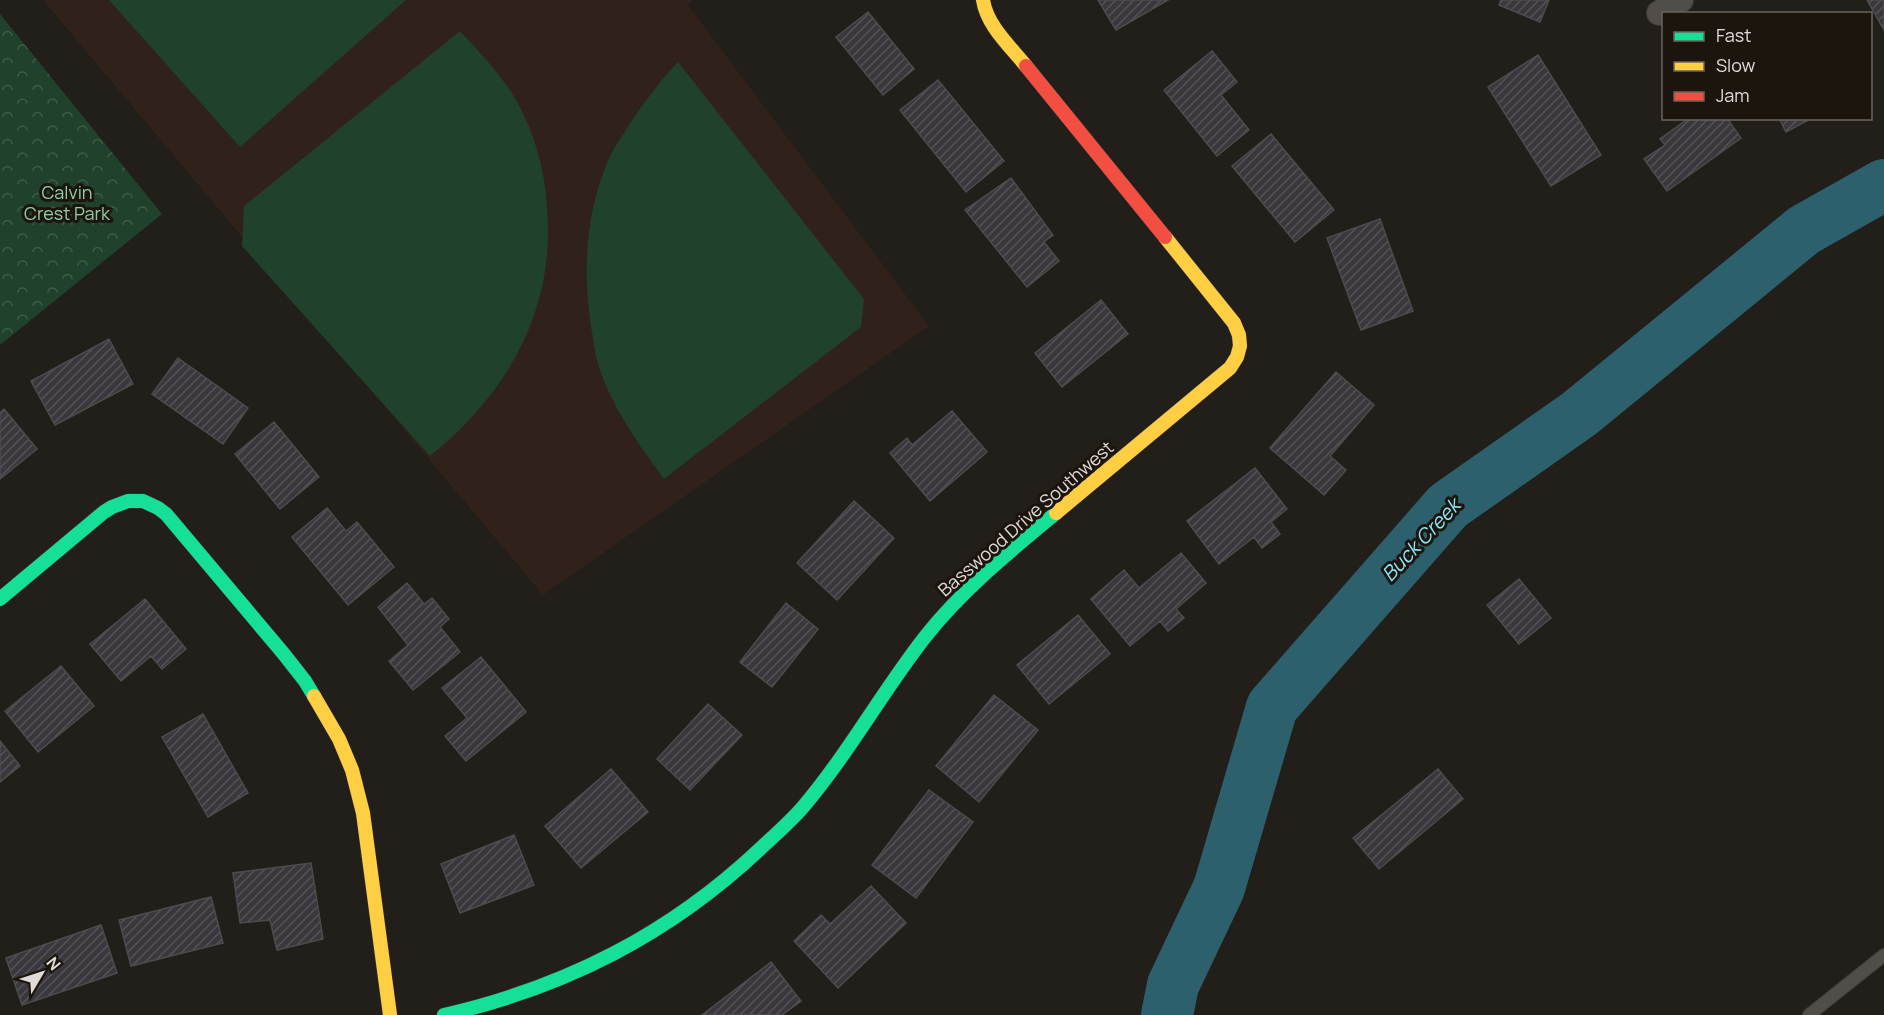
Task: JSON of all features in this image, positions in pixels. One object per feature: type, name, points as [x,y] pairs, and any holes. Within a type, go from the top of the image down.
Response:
[{"type":"street","name":"Basswood Drive Southwest","points":[[444,1015],[503,1000],[581,971],[667,923],[718,887],[785,826],[809,800],[830,773],[890,683],[951,607],[1011,551],[1230,368],[1238,358],[1241,347],[1240,334],[1234,323],[992,24],[985,12],[983,0]]},
{"type":"street","points":[[1659,13],[1682,0]]},
{"type":"street","points":[[0,599],[115,504],[135,499],[158,506],[166,514],[288,660],[311,691],[339,739],[352,770],[363,813],[390,1015]]},
{"type":"lane","points":[[1809,1015],[1884,955]]},
{"type":"shaded area","points":[[43,0],[692,0],[688,5],[929,326],[543,595]]},
{"type":"green space","points":[[109,0],[406,0],[240,147]]},
{"type":"green space","name":"Calvin Crest Park","points":[[0,14],[162,214],[0,345]]},
{"type":"green space","points":[[460,31],[503,80],[528,124],[544,179],[548,244],[535,314],[521,346],[504,376],[482,405],[430,456],[242,246],[244,206]]},
{"type":"green space","points":[[678,62],[864,299],[861,327],[664,479],[625,422],[602,375],[592,333],[587,264],[591,219],[602,175],[611,154],[644,103]]},
{"type":"building","points":[[1098,0],[1168,0],[1116,30]]},
{"type":"building","points":[[1501,0],[1549,0],[1540,22],[1499,5]]},
{"type":"building","points":[[1867,0],[1884,0],[1884,30]]},
{"type":"building","points":[[868,12],[914,69],[883,95],[836,37]]},
{"type":"building","points":[[1212,51],[1237,82],[1221,95],[1249,130],[1217,156],[1164,90]]},
{"type":"building","points":[[1538,55],[1601,155],[1551,186],[1488,87]]},
{"type":"building","points":[[938,80],[1004,161],[966,192],[900,110]]},
{"type":"building","points":[[1686,120],[1728,120],[1741,138],[1667,191],[1644,159],[1665,145],[1660,139]]},
{"type":"building","points":[[1780,120],[1808,120],[1786,132]]},
{"type":"building","points":[[1271,134],[1334,210],[1295,242],[1232,166]]},
{"type":"building","points":[[1011,178],[1053,235],[1044,242],[1059,261],[1027,287],[965,210]]},
{"type":"building","points":[[1380,219],[1413,311],[1361,330],[1327,238]]},
{"type":"building","points":[[1101,300],[1128,334],[1062,387],[1035,353]]},
{"type":"building","points":[[109,339],[133,384],[55,425],[31,381]]},
{"type":"building","points":[[178,358],[248,408],[223,444],[152,394]]},
{"type":"building","points":[[1336,372],[1374,405],[1330,456],[1346,470],[1324,495],[1270,448]]},
{"type":"building","points":[[4,409],[37,449],[0,479],[0,413]]},
{"type":"building","points":[[952,411],[987,452],[930,501],[890,453],[907,438],[912,445]]},
{"type":"building","points":[[274,422],[319,477],[280,509],[235,454]]},
{"type":"building","points":[[1255,468],[1287,509],[1271,522],[1280,534],[1262,548],[1254,537],[1219,564],[1187,521]]},
{"type":"building","points":[[854,501],[894,538],[837,600],[797,563]]},
{"type":"building","points":[[327,508],[346,531],[357,522],[394,567],[348,605],[292,537]]},
{"type":"building","points":[[1181,553],[1206,583],[1176,609],[1184,618],[1168,631],[1160,621],[1130,646],[1091,599],[1124,570],[1139,588]]},
{"type":"building","points":[[1519,579],[1551,618],[1519,644],[1487,605]]},
{"type":"building","points":[[407,583],[424,604],[432,598],[449,619],[440,627],[460,652],[413,690],[389,661],[408,645],[378,607]]},
{"type":"building","points":[[145,599],[186,649],[162,669],[151,656],[121,681],[90,644]]},
{"type":"building","points":[[786,603],[818,629],[772,687],[740,662]]},
{"type":"building","points":[[1078,615],[1110,654],[1049,704],[1017,665]]},
{"type":"building","points":[[481,657],[526,712],[466,761],[445,736],[467,718],[442,688]]},
{"type":"building","points":[[61,666],[94,706],[38,752],[5,711]]},
{"type":"building","points":[[994,695],[1038,730],[979,802],[936,766]]},
{"type":"building","points":[[708,704],[742,735],[690,790],[657,759]]},
{"type":"building","points":[[203,714],[248,793],[208,817],[162,737]]},
{"type":"building","points":[[0,741],[20,766],[0,782]]},
{"type":"building","points":[[611,769],[648,812],[581,868],[545,826]]},
{"type":"building","points":[[1438,769],[1463,799],[1379,869],[1353,838]]},
{"type":"building","points":[[929,790],[973,822],[916,898],[872,865]]},
{"type":"building","points":[[514,835],[534,885],[460,913],[441,864]]},
{"type":"building","points":[[311,863],[323,939],[277,950],[270,920],[240,923],[233,873]]},
{"type":"building","points":[[871,886],[906,923],[838,988],[794,941],[821,915],[830,924]]},
{"type":"building","points":[[211,897],[223,943],[131,966],[119,920]]},
{"type":"building","points":[[101,925],[117,973],[22,1005],[6,958]]},
{"type":"building","points":[[771,962],[801,1001],[782,1015],[702,1015]]},
{"type":"waterway","name":"Buck Creek","points":[[1167,1015],[1173,985],[1219,888],[1272,707],[1448,506],[1579,414],[1804,230],[1884,185]]},
{"type":"traffic: fast","points":[[0,599],[104,512],[128,501],[143,501],[166,514],[283,653],[314,696]]},
{"type":"traffic: fast","points":[[444,1015],[489,1003],[574,973],[653,931],[726,879],[803,807],[835,766],[909,658],[939,620],[987,572],[1056,513]]},
{"type":"traffic: slow","points":[[983,0],[994,27],[1026,66]]},
{"type":"traffic: slow","points":[[1056,513],[1230,368],[1237,357],[1240,346],[1239,335],[1234,323],[1165,237]]},
{"type":"traffic: slow","points":[[314,696],[339,739],[352,770],[363,813],[390,1015]]},
{"type":"traffic: jam","points":[[1026,66],[1165,237]]}]
